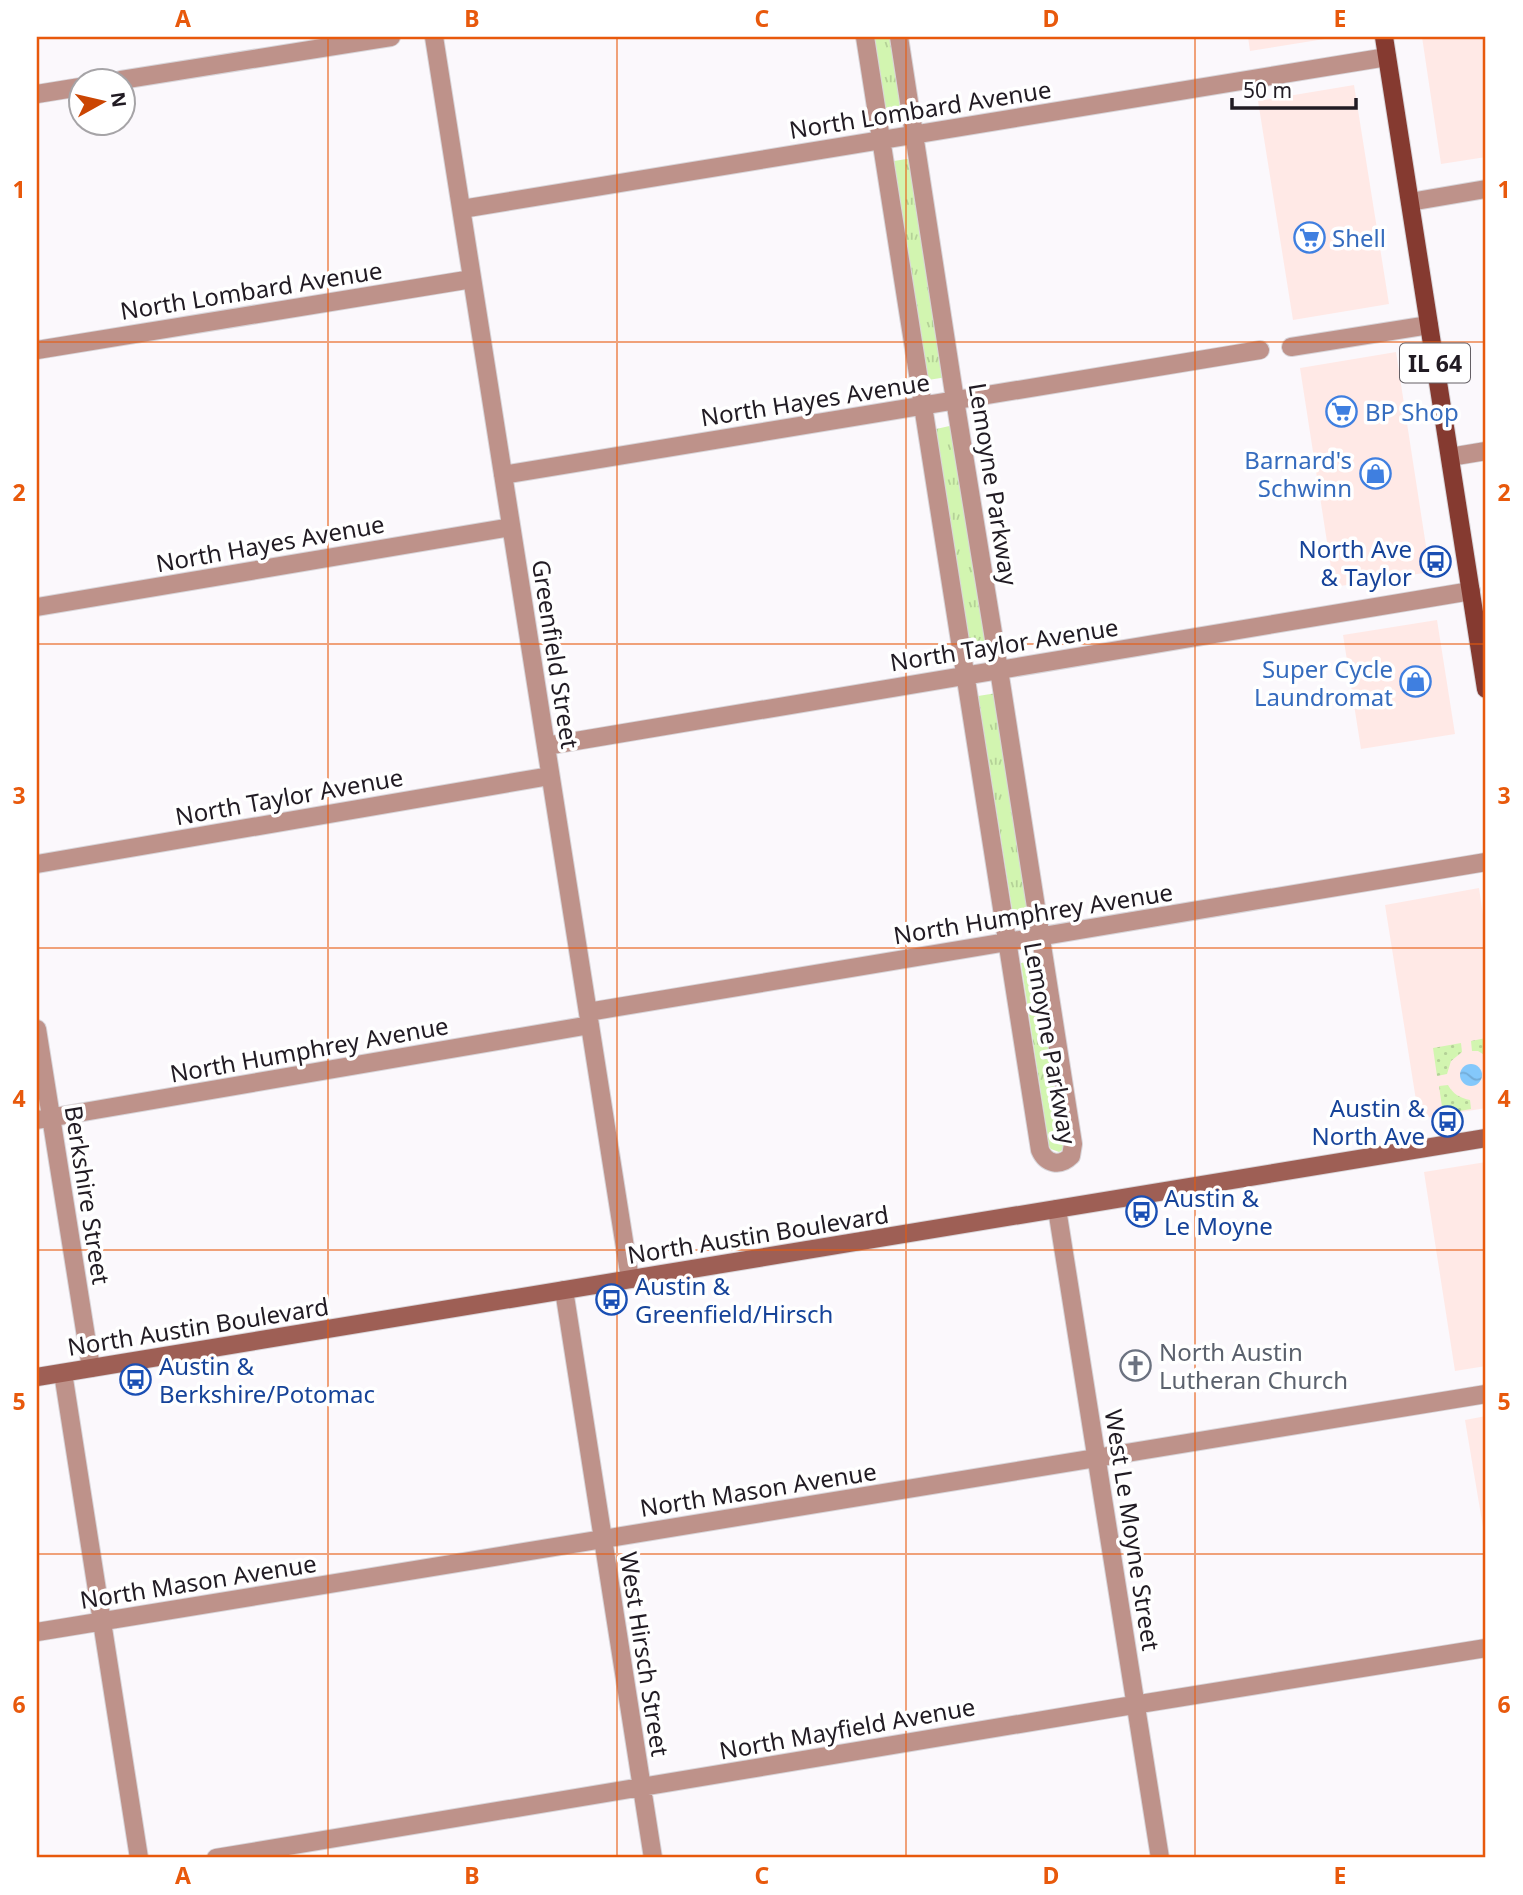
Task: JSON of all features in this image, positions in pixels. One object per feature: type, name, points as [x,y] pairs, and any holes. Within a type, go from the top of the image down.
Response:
[{"type":"main road","name":"IL 64","points":[[1384,37],[1486,688]]},
{"type":"street","points":[[136,78],[391,37]]},
{"type":"street","name":"Greenfield Street","points":[[434,37],[630,1279]]},
{"type":"street","name":"Lemoyne Parkway","points":[[864,37],[1040,1150],[1043,1157],[1052,1163],[1060,1163],[1071,1156],[1073,1144],[899,37]]},
{"type":"street","name":"North Lombard Avenue","points":[[461,209],[1387,57]]},
{"type":"street","points":[[37,94],[66,89]]},
{"type":"street","points":[[1410,202],[1486,189]]},
{"type":"street","name":"North Lombard Avenue","points":[[37,350],[472,279]]},
{"type":"street","points":[[1291,348],[1429,325]]},
{"type":"street","name":"North Hayes Avenue","points":[[503,475],[1260,350]]},
{"type":"street","points":[[1450,457],[1486,451]]},
{"type":"street","name":"North Hayes Avenue","points":[[37,607],[511,527]]},
{"type":"street","name":"North Taylor Avenue","points":[[546,746],[1471,591]]},
{"type":"street","name":"North Taylor Avenue","points":[[37,864],[550,776]]},
{"type":"street","name":"North Humphrey Avenue","points":[[44,1119],[1040,936],[1486,862]]},
{"type":"street","name":"Berkshire Street","points":[[37,1029],[44,1119],[91,1368]]},
{"type":"street","name":"North Austin Boulevard","points":[[37,1377],[1486,1138]]},
{"type":"street","name":"West Le Moyne Street","points":[[1057,1209],[1160,1858]]},
{"type":"street","name":"West Hirsch Street","points":[[564,1290],[653,1858]]},
{"type":"street","points":[[63,1373],[139,1858]]},
{"type":"street","name":"North Mason Avenue","points":[[37,1632],[1486,1394]]},
{"type":"street","name":"North Mayfield Avenue","points":[[216,1858],[1486,1648]]},
{"type":"shaded area","points":[[1248,37],[1337,37],[1250,51]]},
{"type":"shaded area","points":[[1422,37],[1486,37],[1486,157],[1441,164]]},
{"type":"shaded area","points":[[1354,85],[1389,304],[1293,320],[1258,101]]},
{"type":"shaded area","points":[[1396,352],[1430,572],[1334,587],[1300,368]]},
{"type":"shaded area","points":[[1437,620],[1455,734],[1361,749],[1343,635]]},
{"type":"shaded area","points":[[1479,888],[1486,935],[1486,1108],[1419,1119],[1385,905]]},
{"type":"shaded area","points":[[1486,1162],[1486,1366],[1455,1371],[1424,1172]]},
{"type":"shaded area","points":[[1486,1416],[1486,1545],[1465,1420]]},
{"type":"green space","points":[[874,37],[893,37],[905,110],[886,113]]},
{"type":"green space","points":[[913,158],[947,377],[928,380],[894,161]]},
{"type":"green space","points":[[954,425],[988,644],[970,648],[936,429]]},
{"type":"green space","points":[[997,693],[1031,912],[1013,915],[978,696]]},
{"type":"green space","points":[[1039,960],[1066,1148],[1059,1152],[1049,1146],[1021,963]]},
{"type":"green space","points":[[1486,1038],[1486,1056],[1472,1051],[1471,1041]]},
{"type":"green space","points":[[1461,1043],[1462,1052],[1451,1061],[1447,1074],[1437,1076],[1433,1048]]},
{"type":"green space","points":[[1448,1085],[1457,1095],[1470,1100],[1471,1109],[1443,1114],[1439,1086]]},
{"type":"water","points":[[1471,1064],[1479,1067],[1482,1075],[1479,1083],[1471,1086],[1463,1083],[1460,1075],[1463,1067]]},
{"type":"place","name":"Shell","points":[[1309,237]]},
{"type":"place","name":"BP Shop","points":[[1342,411]]},
{"type":"place","name":"Barnard's Schwinn","points":[[1375,473]]},
{"type":"place","name":"North Ave & Taylor","points":[[1435,562]]},
{"type":"place","name":"Super Cycle Laundromat","points":[[1416,682]]},
{"type":"place","name":"Austin & North Ave","points":[[1448,1121]]},
{"type":"place","name":"Austin & Le Moyne","points":[[1141,1211]]},
{"type":"place","name":"Austin & Greenfield/Hirsch","points":[[612,1299]]},
{"type":"place","name":"North Austin Lutheran Church","points":[[1136,1365]]},
{"type":"place","name":"Austin & Berkshire/Potomac","points":[[136,1379]]}]
